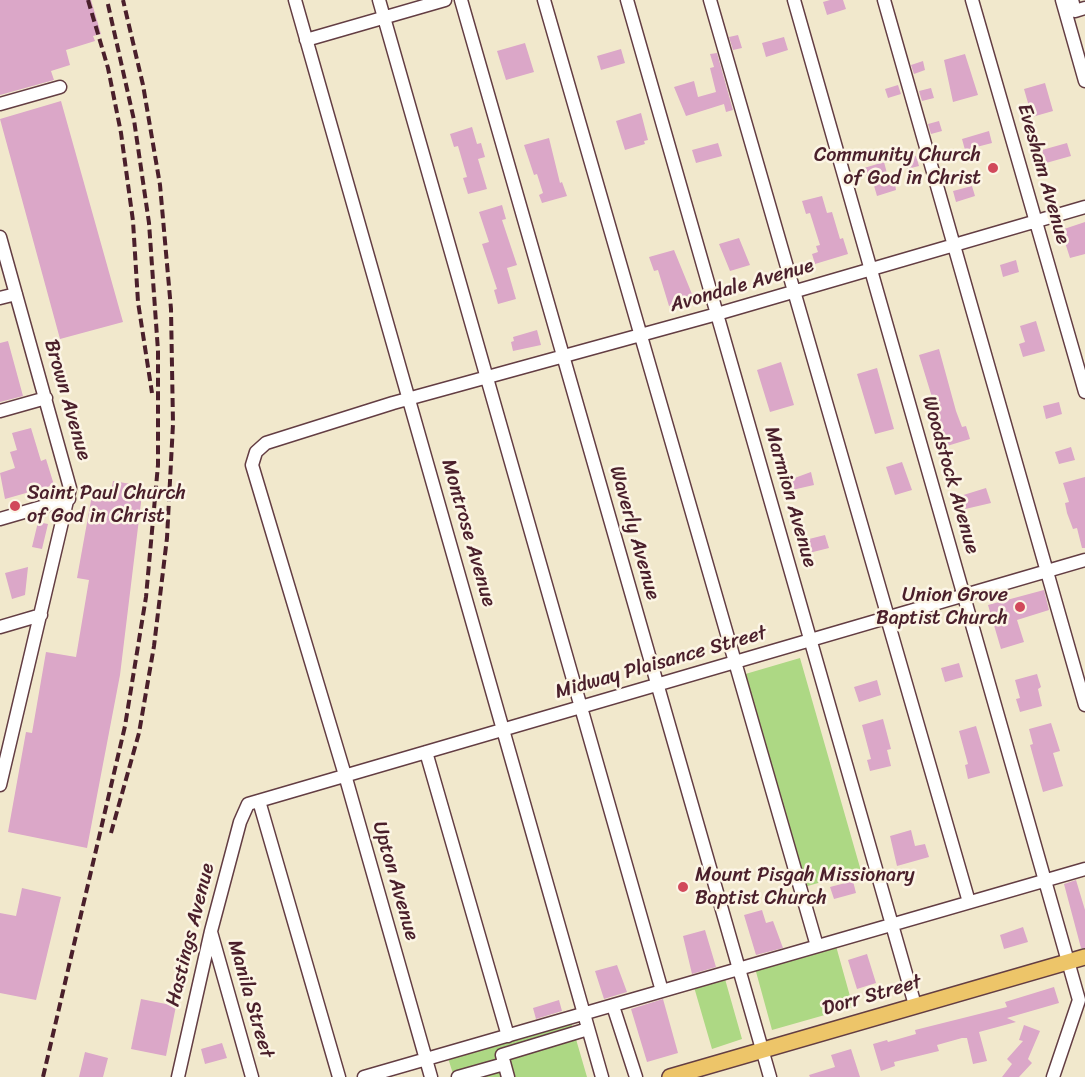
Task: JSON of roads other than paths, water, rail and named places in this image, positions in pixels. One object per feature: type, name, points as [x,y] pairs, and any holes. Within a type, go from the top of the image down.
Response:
[{"type":"main road","name":"Dorr Street","points":[[670,1077],[1085,957]]},
{"type":"street","name":"Montrose Avenue","points":[[295,0],[602,1077]]},
{"type":"street","points":[[379,0],[662,991]]},
{"type":"street","points":[[306,40],[445,0]]},
{"type":"street","name":"Waverly Avenue","points":[[461,0],[770,1077]]},
{"type":"street","points":[[544,0],[816,946]]},
{"type":"street","name":"Marmion Avenue","points":[[627,0],[915,1005]]},
{"type":"street","points":[[710,0],[969,902]]},
{"type":"street","name":"Woodstock Avenue","points":[[794,0],[1079,1000],[1053,1077]]},
{"type":"street","points":[[884,0],[1085,705]]},
{"type":"street","name":"Evesham Avenue","points":[[972,0],[1085,392]]},
{"type":"street","points":[[1062,0],[1085,81]]},
{"type":"street","points":[[1072,0],[1075,11],[1085,8]]},
{"type":"street","points":[[0,104],[60,87]]},
{"type":"street","name":"Avondale Avenue","points":[[321,696],[252,465],[256,452],[266,443],[1085,207]]},
{"type":"street","name":"Brown Avenue","points":[[0,237],[70,481],[69,499],[41,615],[6,737],[0,785]]},
{"type":"street","points":[[0,298],[16,294]]},
{"type":"street","points":[[0,411],[46,398]]},
{"type":"street","points":[[0,519],[69,499]]},
{"type":"street","name":"Midway Plaisance Street","points":[[254,802],[1085,560]]},
{"type":"street","points":[[0,627],[41,615]]},
{"type":"street","name":"Upton Avenue","points":[[321,696],[431,1077]]},
{"type":"street","points":[[426,752],[508,1036]]},
{"type":"street","points":[[254,802],[339,1077]]},
{"type":"street","name":"Hastings Avenue","points":[[178,1077],[211,931],[240,822],[254,802]]},
{"type":"street","points":[[364,1077],[1085,868]]},
{"type":"street","name":"Manila Street","points":[[211,931],[252,1077]]},
{"type":"street","points":[[614,1006],[636,1077]]},
{"type":"street","points":[[508,1077],[502,1054],[588,1029]]},
{"type":"street","points":[[459,1077],[504,1064]]},
{"type":"railway","points":[[88,0],[108,68],[121,133],[133,221],[138,302],[152,393]]},
{"type":"railway","points":[[43,1077],[125,726],[146,597],[158,465],[158,351],[149,223],[134,120],[107,0]]},
{"type":"railway","points":[[111,833],[139,733],[154,646],[167,538],[173,424],[171,309],[160,185],[143,85],[123,0]]},
{"type":"place","name":"Community Church of God in Christ","points":[[993,168]]},
{"type":"place","name":"Saint Paul Church of God in Christ","points":[[15,506]]},
{"type":"place","name":"Union Grove Baptist Church","points":[[1020,607]]},
{"type":"place","name":"Mount Pisgah Missionary Baptist Church","points":[[683,887]]}]
